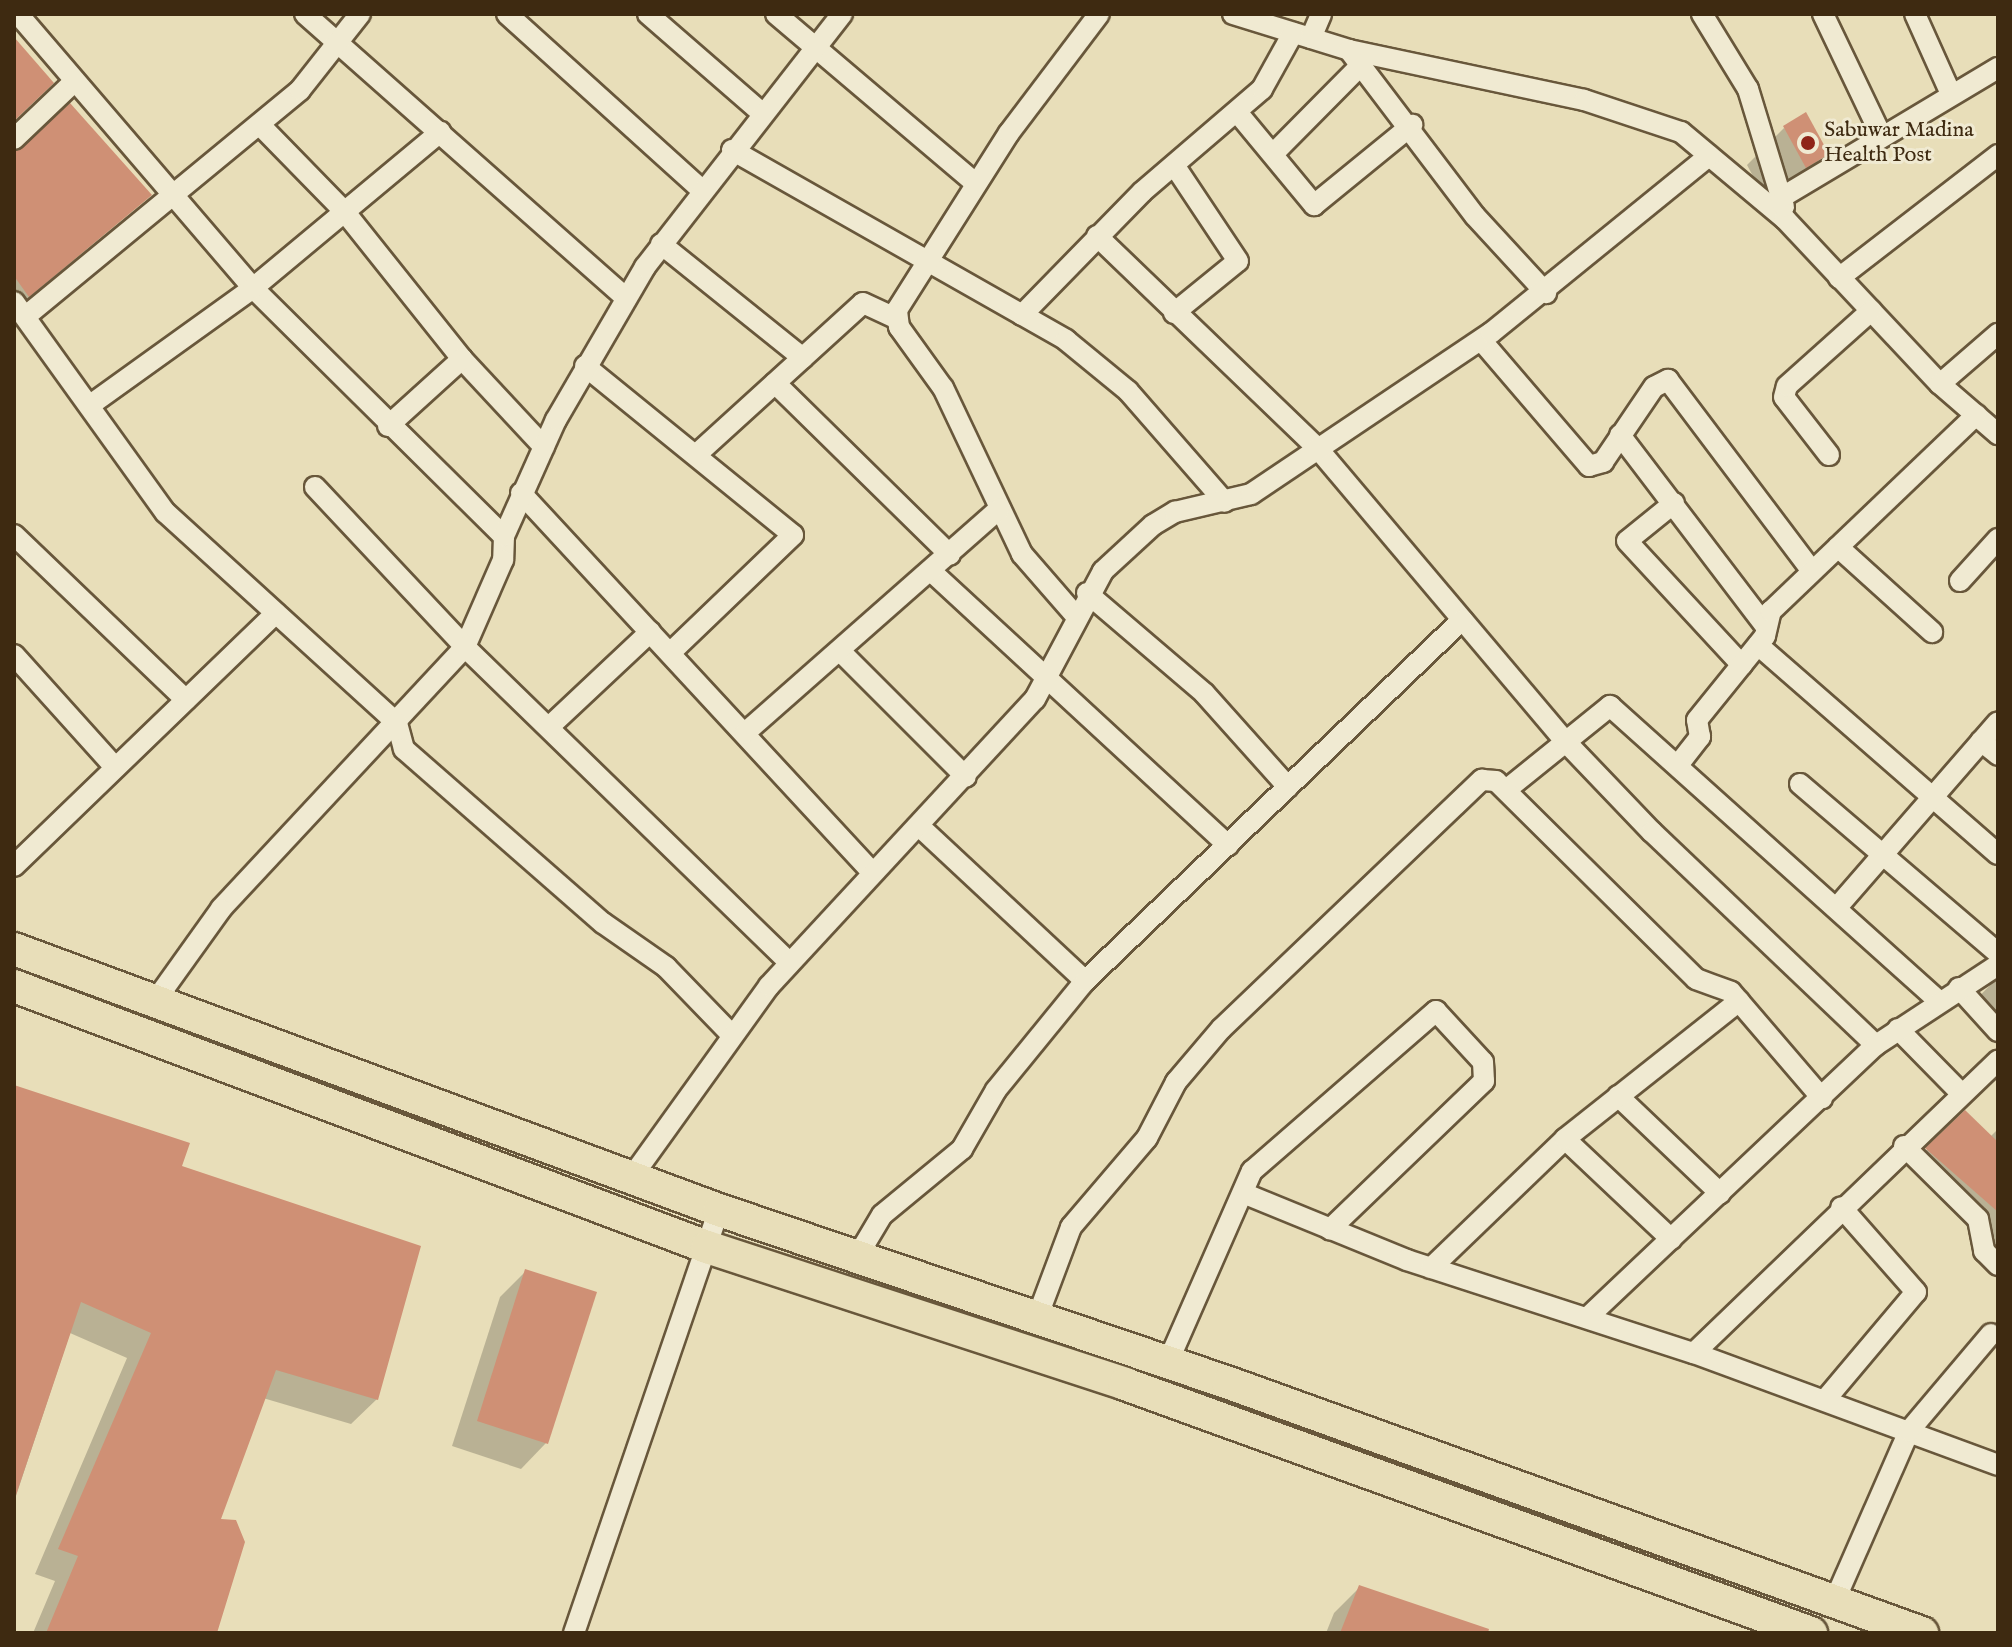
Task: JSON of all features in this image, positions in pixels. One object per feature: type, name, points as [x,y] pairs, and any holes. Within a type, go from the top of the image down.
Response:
[{"type":"main road","points":[[14,949],[153,1004],[719,1210],[1168,1362],[1922,1633]]},
{"type":"main road","points":[[14,986],[707,1247],[1125,1384],[1811,1633]]},
{"type":"street","points":[[305,14],[626,298]]},
{"type":"street","points":[[360,14],[260,125],[174,195],[20,309],[93,403],[165,512],[397,723],[404,749],[603,923],[666,967],[732,1035]]},
{"type":"street","points":[[507,14],[701,189]]},
{"type":"street","points":[[648,14],[763,114]]},
{"type":"street","points":[[776,14],[815,51],[975,183]]},
{"type":"street","points":[[153,1004],[231,897],[465,647],[503,560],[504,536],[521,493],[585,366],[661,244],[701,189],[842,14]]},
{"type":"street","points":[[897,319],[975,183],[1099,14]]},
{"type":"street","points":[[1022,315],[1097,236],[1262,89],[1321,14]]},
{"type":"street","points":[[1702,14],[1748,89],[1784,196],[1785,219]]},
{"type":"street","points":[[1823,14],[1881,135]]},
{"type":"street","points":[[1915,14],[1951,94]]},
{"type":"street","points":[[1240,15],[1356,57],[1660,121],[1709,156],[1785,219],[1940,384],[1998,434]]},
{"type":"street","points":[[20,24],[75,81],[253,288],[388,426],[504,536]]},
{"type":"street","points":[[1356,57],[1412,125],[1475,216],[1546,293]]},
{"type":"street","points":[[1273,154],[1356,57]]},
{"type":"street","points":[[1784,196],[1881,135],[1998,68]]},
{"type":"street","points":[[14,139],[75,81]]},
{"type":"street","points":[[1237,112],[1320,205],[1412,125]]},
{"type":"street","points":[[260,125],[344,211],[462,359],[544,447]]},
{"type":"street","points":[[93,403],[253,288],[440,132]]},
{"type":"street","points":[[732,150],[929,259],[1066,340],[1128,391],[1225,502]]},
{"type":"street","points":[[1839,278],[1998,155]]},
{"type":"street","points":[[631,1178],[732,1035],[790,963],[872,872],[966,777],[1049,680],[1087,593],[1153,525],[1175,512],[1251,494],[1319,450],[1546,293],[1709,156]]},
{"type":"street","points":[[1174,165],[1238,261],[1174,313]]},
{"type":"street","points":[[1097,236],[1319,450],[1563,739],[1876,1045]]},
{"type":"street","points":[[661,244],[803,358]]},
{"type":"street","points":[[697,454],[863,303],[897,319],[943,388],[1022,554],[1075,615]]},
{"type":"street","points":[[1829,455],[1784,397],[1787,386],[1871,311]]},
{"type":"street","points":[[1940,384],[1998,334]]},
{"type":"street","points":[[1481,340],[1589,466],[1603,462],[1654,387],[1668,380],[1812,571]]},
{"type":"street","points":[[388,426],[462,359]]},
{"type":"street","points":[[585,366],[793,535],[670,653]]},
{"type":"street","points":[[775,383],[950,555]]},
{"type":"street","points":[[1678,765],[1700,737],[1697,720],[1758,645],[1764,624],[1812,571],[1976,415]]},
{"type":"street","points":[[1620,435],[1764,624]]},
{"type":"street","points":[[315,487],[465,647],[790,963]]},
{"type":"street","points":[[521,493],[872,872]]},
{"type":"street","points":[[1674,503],[1627,541],[1742,665]]},
{"type":"street","points":[[745,733],[842,653],[999,509]]},
{"type":"street","points":[[14,535],[186,700]]},
{"type":"street","points":[[1960,581],[1998,539]]},
{"type":"street","points":[[1838,547],[1932,632]]},
{"type":"street","points":[[932,572],[1228,845]]},
{"type":"street","points":[[1087,593],[1204,693],[1288,787]]},
{"type":"street","points":[[14,866],[276,613]]},
{"type":"street","points":[[857,1257],[882,1215],[962,1149],[996,1090],[1085,981],[1462,620]]},
{"type":"street","points":[[549,727],[650,632]]},
{"type":"street","points":[[1758,645],[1998,854]]},
{"type":"street","points":[[842,653],[966,777]]},
{"type":"street","points":[[14,655],[115,767]]},
{"type":"street","points":[[1506,790],[1563,739],[1610,706],[1839,905],[1938,1000]]},
{"type":"street","points":[[1839,905],[1998,722]]},
{"type":"street","points":[[1981,741],[1998,755]]},
{"type":"street","points":[[1037,1318],[1071,1227],[1147,1138],[1176,1082],[1221,1029],[1482,780],[1506,790],[1677,963],[1696,979],[1719,982],[1822,1098]]},
{"type":"street","points":[[1800,784],[1884,852],[1998,953]]},
{"type":"street","points":[[919,826],[1085,981]]},
{"type":"street","points":[[1587,1318],[1876,1045],[1938,1000],[1998,965]]},
{"type":"street","points":[[1959,988],[1998,1031]]},
{"type":"street","points":[[1431,1268],[1565,1139],[1739,1001]]},
{"type":"street","points":[[1168,1362],[1243,1193],[1264,1156],[1436,1011],[1483,1062],[1484,1081],[1330,1229]]},
{"type":"street","points":[[1898,1029],[1961,1093]]},
{"type":"street","points":[[1694,1353],[1904,1146],[1998,1060]]},
{"type":"street","points":[[1618,1096],[1720,1193]]},
{"type":"street","points":[[1565,1139],[1671,1239]]},
{"type":"street","points":[[1904,1146],[1978,1219],[1984,1251],[1998,1265]]},
{"type":"street","points":[[1243,1193],[1431,1268],[1694,1353],[1998,1465]]},
{"type":"street","points":[[1825,1400],[1916,1292],[1841,1207]]},
{"type":"street","points":[[574,1633],[719,1210]]},
{"type":"street","points":[[1834,1602],[1909,1431],[1991,1334]]},
{"type":"building","points":[[14,37],[54,83],[14,121]]},
{"type":"building","points":[[70,103],[152,195],[29,297],[14,276],[14,152]]},
{"type":"building","name":"Sabuwar Madina Health Post","points":[[1806,112],[1829,154],[1806,168],[1783,126]]},
{"type":"building","points":[[14,1085],[190,1143],[182,1166],[421,1246],[378,1400],[276,1370],[221,1519],[236,1520],[245,1542],[217,1633],[46,1633],[78,1556],[58,1549],[151,1333],[81,1302],[14,1501]]},
{"type":"building","points":[[1965,1110],[1998,1142],[1998,1212],[1925,1148]]},
{"type":"building","points":[[525,1269],[597,1292],[548,1444],[477,1421]]},
{"type":"building","points":[[1359,1585],[1489,1629],[1488,1633],[1340,1633]]},
{"type":"place","name":"Sabuwar Madina Health Post","points":[[1808,143]]}]
